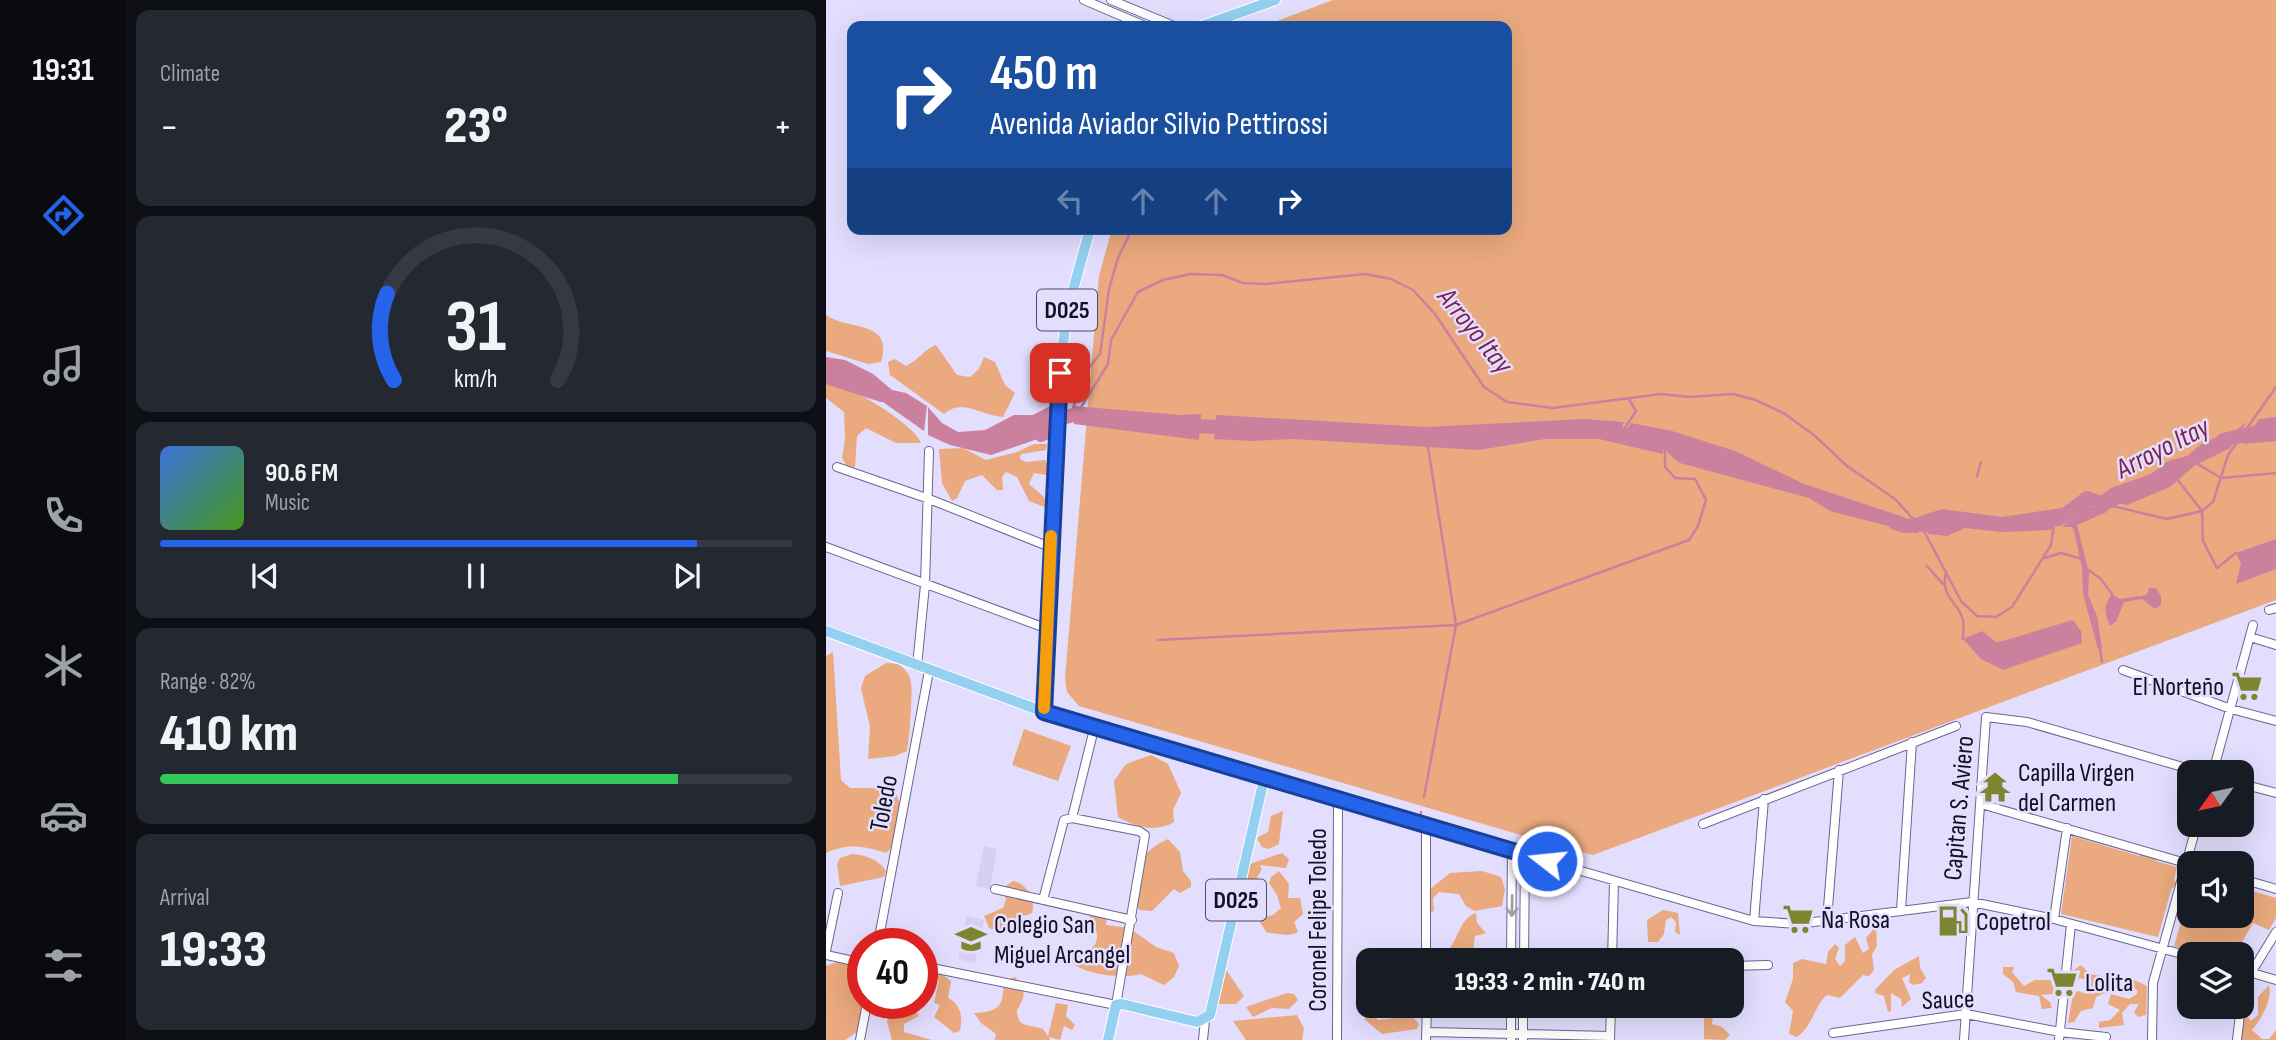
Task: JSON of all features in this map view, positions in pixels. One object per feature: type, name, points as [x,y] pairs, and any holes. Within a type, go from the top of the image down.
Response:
[{"type":"main road","points":[[1216,21],[1275,0]]},
{"type":"main road","name":"D025","points":[[1044,712],[1059,394],[1068,308],[1088,235]]},
{"type":"main road","points":[[826,631],[929,671],[1094,729],[1264,779]]},
{"type":"main road","name":"D025","points":[[1205,1020],[1210,1015],[1264,779]]},
{"type":"main road","points":[[1108,1040],[1116,1005],[1122,1004],[1197,1023],[1205,1020]]},
{"type":"street","points":[[1084,0],[1133,21]]},
{"type":"street","points":[[1111,0],[1162,21]]},
{"type":"street","points":[[917,666],[925,585],[929,451]]},
{"type":"street","points":[[837,467],[929,499],[1050,547]]},
{"type":"street","points":[[826,547],[1048,629]]},
{"type":"street","points":[[2216,760],[2253,625]]},
{"type":"street","points":[[2250,638],[2276,645]]},
{"type":"street","points":[[2123,670],[2231,709],[2276,721]]},
{"type":"street","name":"Toledo","points":[[881,928],[929,671]]},
{"type":"street","name":"Capitan S. Aviero","points":[[1964,1040],[1986,717],[2027,722],[2177,765]]},
{"type":"street","points":[[1703,824],[1956,726]]},
{"type":"street","points":[[1072,818],[1094,729]]},
{"type":"street","points":[[1902,910],[1912,742]]},
{"type":"street","points":[[1827,920],[1839,771]]},
{"type":"street","points":[[1264,779],[1754,921],[1779,924],[1827,920],[1972,902],[2054,919],[2177,953]]},
{"type":"street","points":[[2254,787],[2276,793]]},
{"type":"street","points":[[1754,921],[1764,799]]},
{"type":"street","name":"Coronel Felipe Toledo","points":[[1337,1040],[1338,800]]},
{"type":"street","points":[[1981,804],[2177,860]]},
{"type":"street","points":[[938,969],[1116,1005],[1145,835],[1139,831],[1072,818],[1064,820],[1043,900]]},
{"type":"street","points":[[1426,826],[1426,948]]},
{"type":"street","points":[[2054,919],[2067,828]]},
{"type":"street","points":[[1511,948],[1513,851]]},
{"type":"street","points":[[1524,948],[1525,855]]},
{"type":"street","points":[[1612,948],[1614,881]]},
{"type":"street","points":[[2254,883],[2276,889]]},
{"type":"street","points":[[995,889],[1132,920]]},
{"type":"street","points":[[838,893],[826,953],[847,959]]},
{"type":"street","points":[[2152,1040],[2153,983],[2177,901]]},
{"type":"street","points":[[2060,1036],[2071,924]]},
{"type":"street","points":[[2254,961],[2276,932]]},
{"type":"street","points":[[1744,966],[1768,965]]},
{"type":"street","points":[[2254,974],[2276,981]]},
{"type":"street","name":"Sauce","points":[[1833,1033],[1966,1014],[2060,1036],[2106,1037]]},
{"type":"street","points":[[1427,1018],[1427,1036],[1610,1038],[1611,1018]]},
{"type":"street","points":[[1511,1018],[1511,1036]]},
{"type":"street","points":[[1523,1018],[1523,1036]]},
{"type":"street","points":[[860,1040],[864,1019]]},
{"type":"street","points":[[2237,1040],[2240,1019]]},
{"type":"street","points":[[1203,1040],[1205,1020]]},
{"type":"shaded area","points":[[1333,0],[2276,0],[2276,600],[1593,855],[1561,846],[1555,831],[1547,831],[1535,839],[1079,706],[1067,692],[1065,678],[1099,276],[1110,235],[1512,235],[1512,21],[1276,21]]},
{"type":"shaded area","points":[[826,315],[875,332],[881,339],[883,348],[881,362],[868,364],[826,351]]},
{"type":"shaded area","points":[[936,345],[957,375],[970,377],[979,369],[984,357],[995,362],[1005,385],[1015,393],[1003,417],[965,407],[951,409],[944,414],[890,375],[888,362],[895,359],[906,366]]},
{"type":"shaded area","points":[[826,357],[845,360],[873,374],[892,390],[906,393],[927,406],[924,431],[852,380],[826,371]]},
{"type":"shaded area","points":[[826,380],[879,406],[907,426],[921,443],[896,443],[866,428],[857,436],[855,467],[849,469],[842,458],[845,439],[844,412],[826,398]]},
{"type":"shaded area","points":[[1052,405],[1049,435],[991,455],[950,445],[928,435],[928,407],[942,423],[958,432],[985,430],[1014,415],[1033,415]]},
{"type":"shaded area","points":[[1073,406],[1181,415],[1201,414],[1199,440],[1074,424]]},
{"type":"shaded area","points":[[1216,415],[1425,427],[1584,419],[1624,422],[1619,434],[1624,443],[1652,441],[1663,449],[1663,454],[1599,439],[1545,439],[1479,450],[1293,439],[1214,439]]},
{"type":"shaded area","points":[[2276,417],[2276,441],[2243,444],[2259,419]]},
{"type":"shaded area","points":[[2247,422],[2230,448],[2194,466],[2170,487],[2127,505],[2096,499],[2111,488],[2151,474],[2168,461],[2187,456],[2204,442],[2236,430]]},
{"type":"shaded area","points":[[1631,423],[1672,431],[1735,451],[1804,484],[1904,517],[1919,534],[1830,511],[1809,498],[1680,463],[1656,438],[1641,437],[1629,440],[1624,434]]},
{"type":"shaded area","points":[[1034,444],[1047,444],[1046,450],[1021,454],[1020,459],[1026,462],[1045,460],[1051,472],[1046,475],[1034,473],[1029,484],[1044,497],[1047,508],[1029,501],[1017,477],[1006,472],[1002,477],[1003,490],[997,490],[982,475],[965,481],[957,498],[952,501],[942,483],[939,449],[963,448],[986,460],[1017,452]]},
{"type":"shaded area","points":[[2086,506],[2109,511],[2077,525],[2089,573],[2088,595],[2097,616],[2102,648],[2098,649],[2083,594],[2082,568],[2074,531],[2072,527],[2062,527]]},
{"type":"shaded area","points":[[2068,507],[2051,530],[2002,532],[1965,528],[1947,536],[1929,534],[1915,518],[1942,509],[2002,517]]},
{"type":"shaded area","points":[[2276,539],[2276,569],[2236,584],[2241,564],[2236,553]]},
{"type":"shaded area","points":[[2149,588],[2156,588],[2161,596],[2161,605],[2155,609],[2142,599],[2124,602],[2116,622],[2110,626],[2105,610],[2112,594],[2119,599],[2147,595]]},
{"type":"shaded area","points":[[2073,620],[2081,631],[2082,643],[2003,670],[1981,659],[1963,639],[1982,631],[1996,642],[2003,641]]},
{"type":"shaded area","points":[[833,652],[841,780],[850,788],[876,788],[896,794],[899,801],[899,833],[886,853],[856,847],[826,853],[826,656]]},
{"type":"shaded area","points":[[886,663],[899,664],[910,680],[907,751],[895,756],[868,759],[870,727],[861,688],[865,676]]},
{"type":"shaded area","points":[[1024,729],[1071,746],[1058,781],[1012,765]]},
{"type":"shaded area","points":[[1151,755],[1168,764],[1181,793],[1173,810],[1174,822],[1153,828],[1131,824],[1118,817],[1114,781],[1126,764]]},
{"type":"shaded area","points":[[1283,811],[1279,844],[1269,849],[1262,847],[1257,838],[1268,832],[1271,816]]},
{"type":"shaded area","points":[[2072,836],[2139,856],[2144,852],[2155,855],[2156,861],[2177,867],[2174,880],[2177,883],[2171,890],[2158,937],[2061,914]]},
{"type":"shaded area","points":[[1168,839],[1180,852],[1183,871],[1191,881],[1191,887],[1180,893],[1174,889],[1152,911],[1139,910],[1131,898],[1138,869],[1150,850]]},
{"type":"shaded area","points":[[984,846],[997,849],[990,889],[976,886]]},
{"type":"shaded area","points":[[1282,853],[1289,859],[1286,868],[1260,865],[1262,869],[1253,885],[1245,887],[1241,882],[1247,865]]},
{"type":"shaded area","points":[[852,854],[875,861],[886,871],[884,877],[840,886],[837,864],[840,858]]},
{"type":"shaded area","points":[[1279,871],[1289,884],[1288,898],[1300,898],[1303,914],[1294,922],[1298,932],[1290,935],[1267,933],[1258,919],[1273,915],[1281,908],[1269,883],[1271,877]]},
{"type":"shaded area","points":[[1482,871],[1501,877],[1505,889],[1502,906],[1474,911],[1466,906],[1459,894],[1439,892],[1433,898],[1434,911],[1428,913],[1424,894],[1450,873]]},
{"type":"shaded area","points":[[1013,881],[1022,885],[1029,893],[1033,903],[1032,913],[1016,918],[1004,928],[989,928],[984,916],[1003,908],[1006,899],[1002,889]]},
{"type":"shaded area","points":[[2254,892],[2276,898],[2276,918],[2269,930],[2254,923]]},
{"type":"shaded area","points":[[1098,907],[1107,914],[1106,925],[1129,928],[1156,947],[1174,953],[1179,966],[1174,977],[1164,985],[1141,974],[1114,976],[1093,973],[1076,966],[1071,961],[1073,955],[1085,954],[1097,941],[1095,926],[1089,915],[1091,909]]},
{"type":"shaded area","points":[[1663,910],[1678,913],[1680,935],[1675,932],[1676,922],[1671,917],[1666,920],[1664,934],[1658,942],[1648,942],[1647,920]]},
{"type":"shaded area","points":[[1476,913],[1477,923],[1486,933],[1475,936],[1473,948],[1450,948],[1463,924]]},
{"type":"shaded area","name":"Colegio San Miguel Arcangel","points":[[967,916],[984,920],[975,963],[958,959]]},
{"type":"shaded area","points":[[1876,926],[1877,946],[1872,954],[1874,970],[1869,976],[1863,975],[1840,998],[1827,995],[1802,1032],[1797,1037],[1789,1034],[1793,1011],[1785,1002],[1793,979],[1793,963],[1802,959],[1826,964],[1828,952],[1835,944],[1839,948],[1835,959],[1840,966],[1845,961],[1845,945],[1855,937],[1863,953],[1869,949],[1866,938]]},
{"type":"shaded area","points":[[2179,928],[2250,928],[2242,942],[2177,942],[2177,947],[2174,946]]},
{"type":"shaded area","points":[[1919,956],[1920,968],[1926,978],[1922,983],[1913,985],[1909,982],[1910,974],[1902,978],[1911,999],[1902,1007],[1901,999],[1891,993],[1891,1011],[1888,1012],[1884,996],[1875,993],[1875,990],[1894,970]]},
{"type":"shaded area","points":[[847,960],[847,1019],[861,1019],[860,1030],[845,1040],[826,1040],[826,966]]},
{"type":"shaded area","points":[[1220,961],[1244,996],[1236,1004],[1219,1004],[1213,975]]},
{"type":"shaded area","points":[[2081,965],[2090,974],[2106,977],[2108,982],[2105,993],[2096,997],[2093,1008],[2081,1011],[2074,1022],[2068,1023],[2073,994],[2078,991],[2087,994],[2092,987],[2090,982],[2080,978],[2068,989],[2060,988],[2068,974]]},
{"type":"shaded area","points":[[2003,967],[2014,967],[2012,972],[2024,986],[2035,980],[2058,980],[2053,994],[2041,995],[2050,1002],[2052,1008],[2042,1009],[2039,996],[2016,992],[2013,982],[2003,974]]},
{"type":"shaded area","points":[[938,973],[951,981],[948,998],[956,1004],[960,1012],[960,1031],[954,1033],[936,1019],[940,1005]]},
{"type":"shaded area","points":[[1015,977],[1024,994],[1017,1010],[1022,1023],[1043,1029],[1048,1036],[1056,1003],[1068,1005],[1066,1016],[1075,1025],[1072,1030],[1064,1026],[1060,1040],[1049,1037],[1050,1040],[995,1040],[996,1034],[981,1023],[974,1013],[996,1008],[1001,1003],[1005,985]]},
{"type":"shaded area","points":[[2132,979],[2147,986],[2146,1015],[2138,1017],[2134,1012],[2139,1004],[2130,1004],[2122,1013],[2124,1025],[2099,1028],[2099,1022],[2110,1020],[2120,1010],[2108,1004],[2111,994],[2129,999],[2137,994],[2137,990],[2126,982]]},
{"type":"shaded area","points":[[2269,985],[2268,1003],[2252,1030],[2262,1039],[2269,1039],[2276,1030],[2276,1040],[2240,1040],[2242,1019],[2251,1021],[2258,1015],[2258,997]]},
{"type":"shaded area","points":[[1287,993],[1294,994],[1298,1000],[1289,1009],[1272,1008],[1253,1017],[1246,1007]]},
{"type":"shaded area","points":[[1297,1015],[1304,1028],[1302,1040],[1246,1040],[1233,1021]]},
{"type":"shaded area","points":[[1414,1018],[1419,1024],[1417,1029],[1382,1034],[1365,1020]]},
{"type":"shaded area","points":[[1704,1018],[1713,1018],[1712,1024],[1722,1027],[1730,1035],[1725,1040],[1704,1039]]},
{"type":"shaded area","points":[[888,1019],[913,1019],[904,1024],[904,1032],[932,1040],[892,1040]]},
{"type":"waterway","points":[[1070,416],[1087,370],[1100,354],[1109,289],[1118,258],[1129,235]]},
{"type":"waterway","name":"Arroyo Itay","points":[[1080,409],[1108,364],[1111,340],[1138,292],[1163,280],[1191,274],[1222,275],[1243,283],[1265,284],[1365,274],[1391,279],[1413,290],[1435,314],[1484,387],[1507,402],[1553,408],[1661,394],[1689,397],[1733,394],[1756,400],[1785,414],[1815,436],[1847,466],[1895,499],[1924,531],[1961,601],[1977,616],[1996,617],[2012,607],[2051,545],[2054,525],[2059,519]]},
{"type":"waterway","name":"Arroyo Itay","points":[[826,377],[882,395]]},
{"type":"waterway","name":"Arroyo Itay","points":[[2104,504],[2167,519],[2202,511],[2213,502],[2228,455],[2276,387]]},
{"type":"waterway","points":[[1424,797],[1456,625],[1689,540],[1698,526],[1706,500],[1695,479],[1675,478],[1665,467],[1665,449],[1649,438],[1627,443],[1621,434],[1636,411],[1629,399]]},
{"type":"waterway","name":"Arroyo Itay","points":[[1041,435],[1051,421],[1077,414],[1091,416]]},
{"type":"waterway","name":"Arroyo Itay","points":[[1181,425],[1234,428]]},
{"type":"waterway","name":"Arroyo Itay","points":[[2223,440],[2276,428]]},
{"type":"waterway","name":"Arroyo Itay","points":[[1602,431],[1679,443]]},
{"type":"waterway","points":[[1158,640],[1456,625],[1428,447]]},
{"type":"waterway","points":[[1977,476],[1981,462]]},
{"type":"waterway","points":[[2196,463],[2221,478],[2276,473]]},
{"type":"waterway","points":[[2177,479],[2202,511],[2203,541],[2217,568],[2236,553]]},
{"type":"waterway","name":"Arroyo Itay","points":[[2037,521],[2059,519],[2087,498],[2104,504],[2125,493]]},
{"type":"waterway","name":"Arroyo Itay","points":[[2061,518],[2068,521]]},
{"type":"waterway","name":"Arroyo Itay","points":[[1895,523],[1905,526],[1940,523]]},
{"type":"waterway","points":[[2045,558],[2061,553],[2082,559]]},
{"type":"waterway","points":[[1927,566],[1943,584]]},
{"type":"waterway","points":[[2088,570],[2100,578],[2112,594]]},
{"type":"waterway","points":[[1946,571],[1945,588],[1963,620],[1963,639]]},
{"type":"waterway","points":[[2100,648],[2102,662]]},
{"type":"slow traffic","points":[[1044,708],[1051,536]]},
{"type":"place","name":"El Norteño","points":[[2247,686]]},
{"type":"place","name":"Capilla Virgen del Carmen","points":[[1995,787]]},
{"type":"place","name":"Ña Rosa","points":[[1798,919]]},
{"type":"place","name":"Copetrol","points":[[1953,921]]},
{"type":"place","name":"Colegio San Miguel Arcangel","points":[[971,939]]},
{"type":"place","name":"Lolita","points":[[2062,982]]},
{"type":"route","points":[[1060,373],[1044,712],[1547,861]]}]
